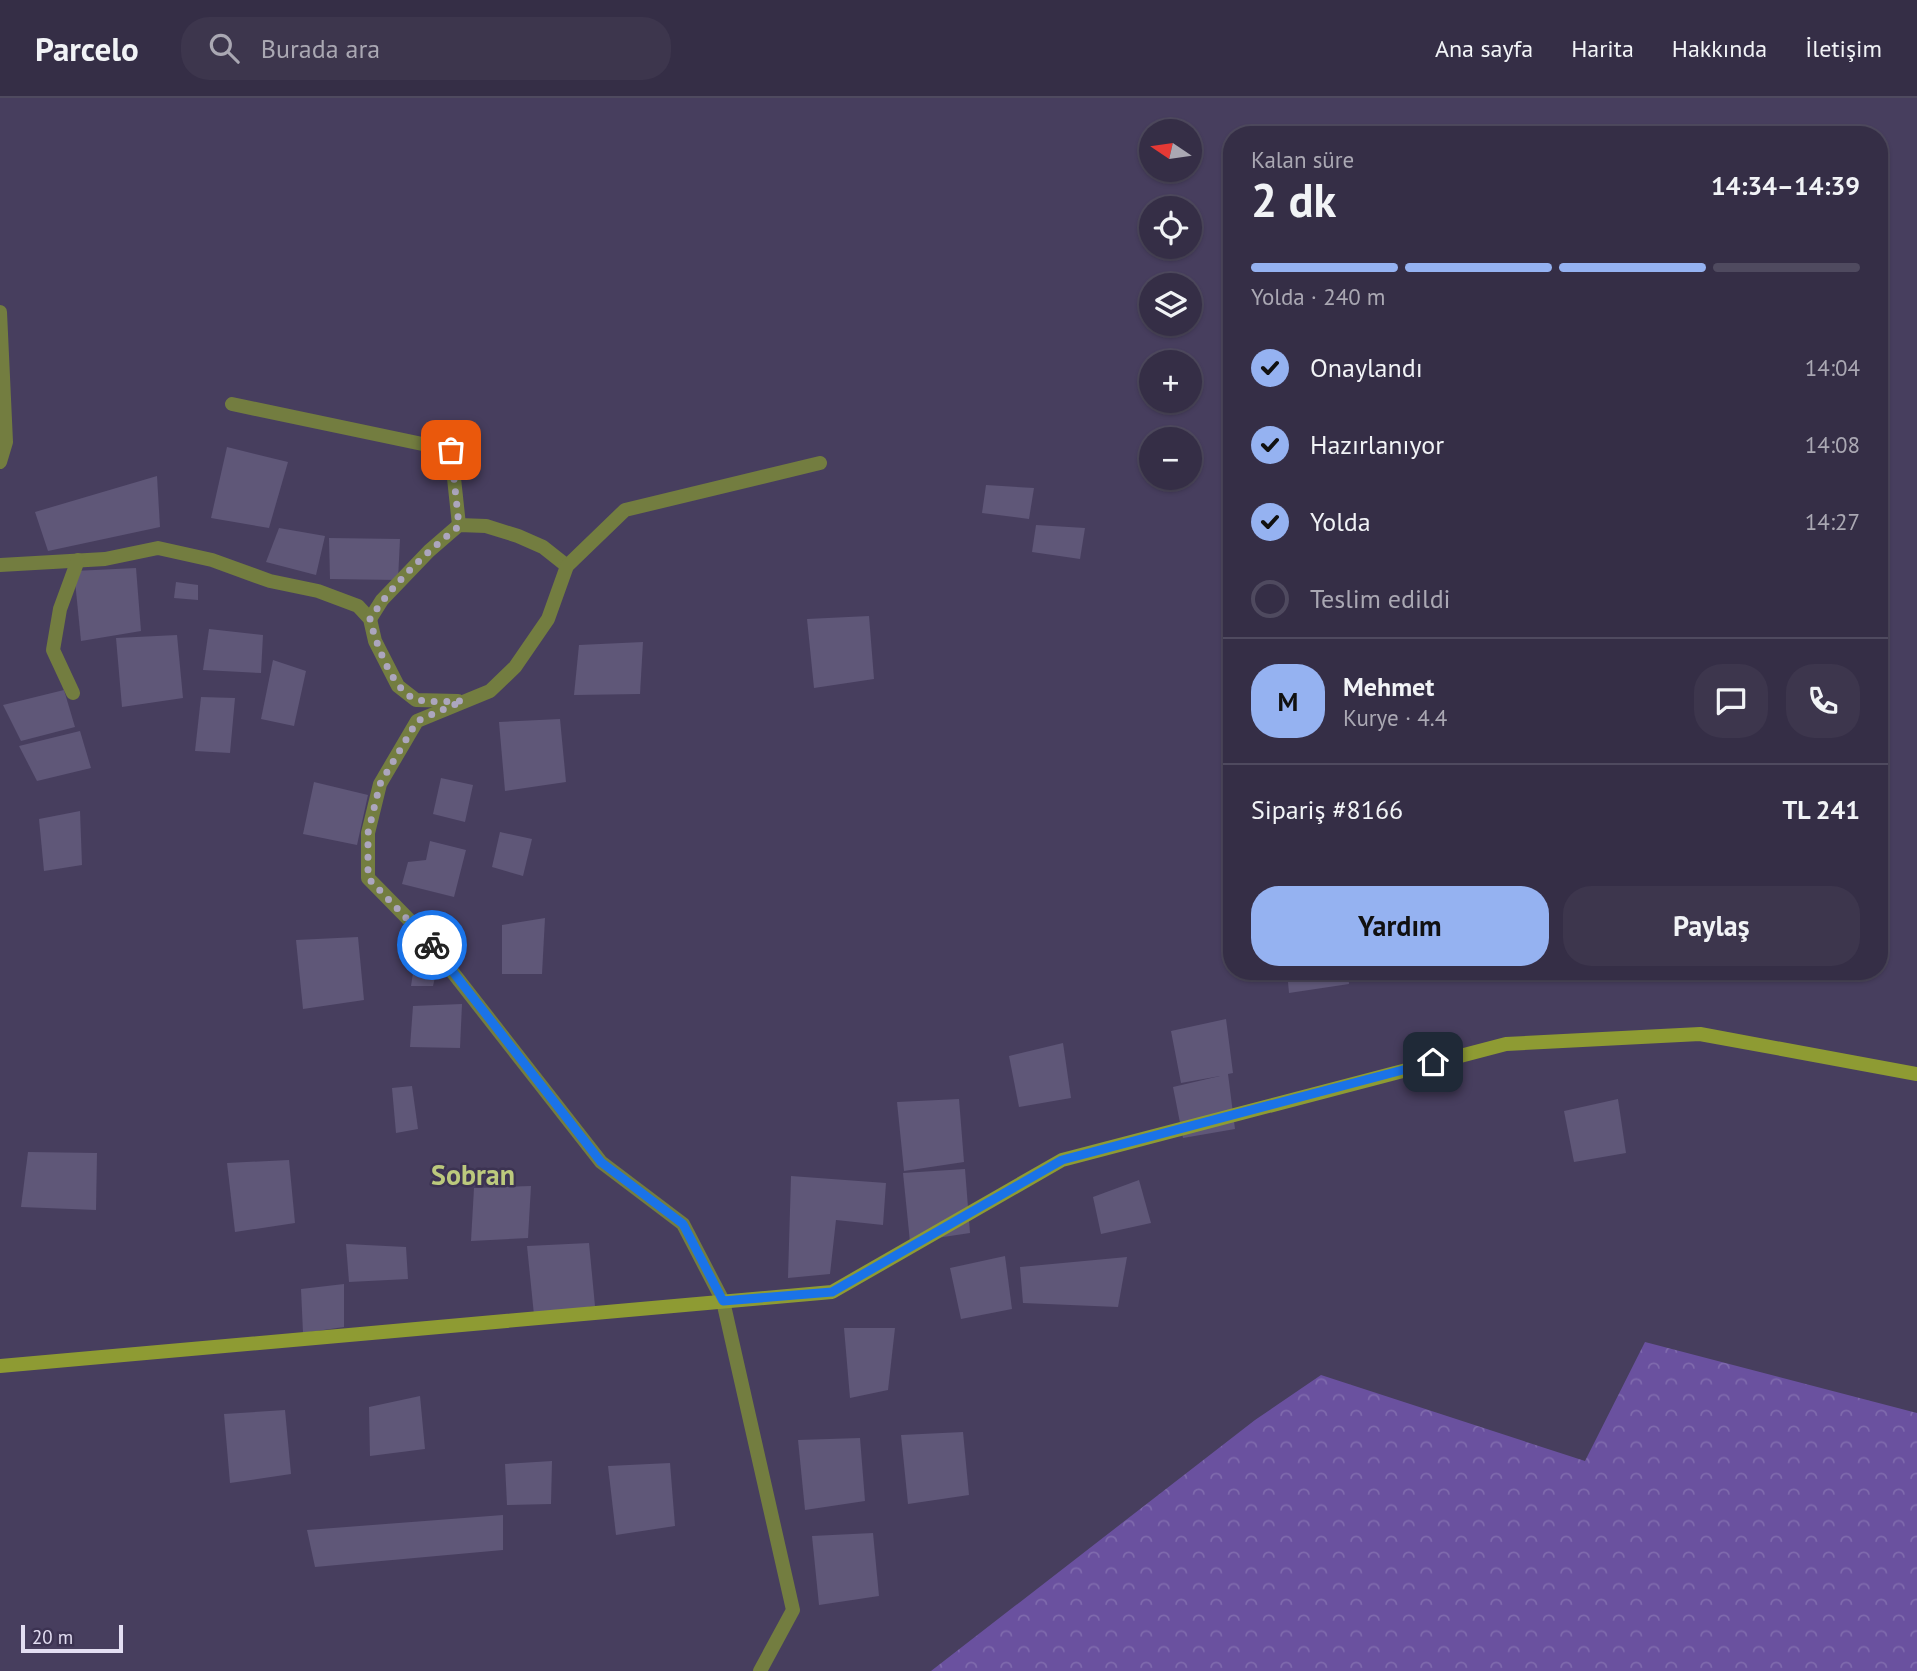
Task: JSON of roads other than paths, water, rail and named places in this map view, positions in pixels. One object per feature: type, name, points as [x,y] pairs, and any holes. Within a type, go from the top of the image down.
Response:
[{"type":"street","points":[[0,312],[6,442],[0,462]]},
{"type":"street","points":[[232,404],[451,450],[459,526]]},
{"type":"street","points":[[760,1671],[793,1610],[723,1301],[683,1224],[601,1162],[422,933],[368,878],[368,833],[380,784],[417,721],[490,691],[515,667],[548,619],[566,566],[625,510],[820,463]]},
{"type":"street","points":[[370,619],[382,600],[429,551],[459,526],[486,526],[518,536],[543,547],[566,566]]},
{"type":"street","points":[[0,565],[104,559],[158,548],[212,561],[270,581],[318,591],[358,606],[370,619],[376,641],[398,686],[416,700],[463,701]]},
{"type":"street","points":[[74,693],[53,650],[61,609],[78,560]]},
{"type":"street","points":[[0,1366],[832,1292],[1062,1160],[1506,1044],[1700,1034],[1917,1074]]},
{"type":"district","name":"Sobran","points":[[473,1174]]}]
